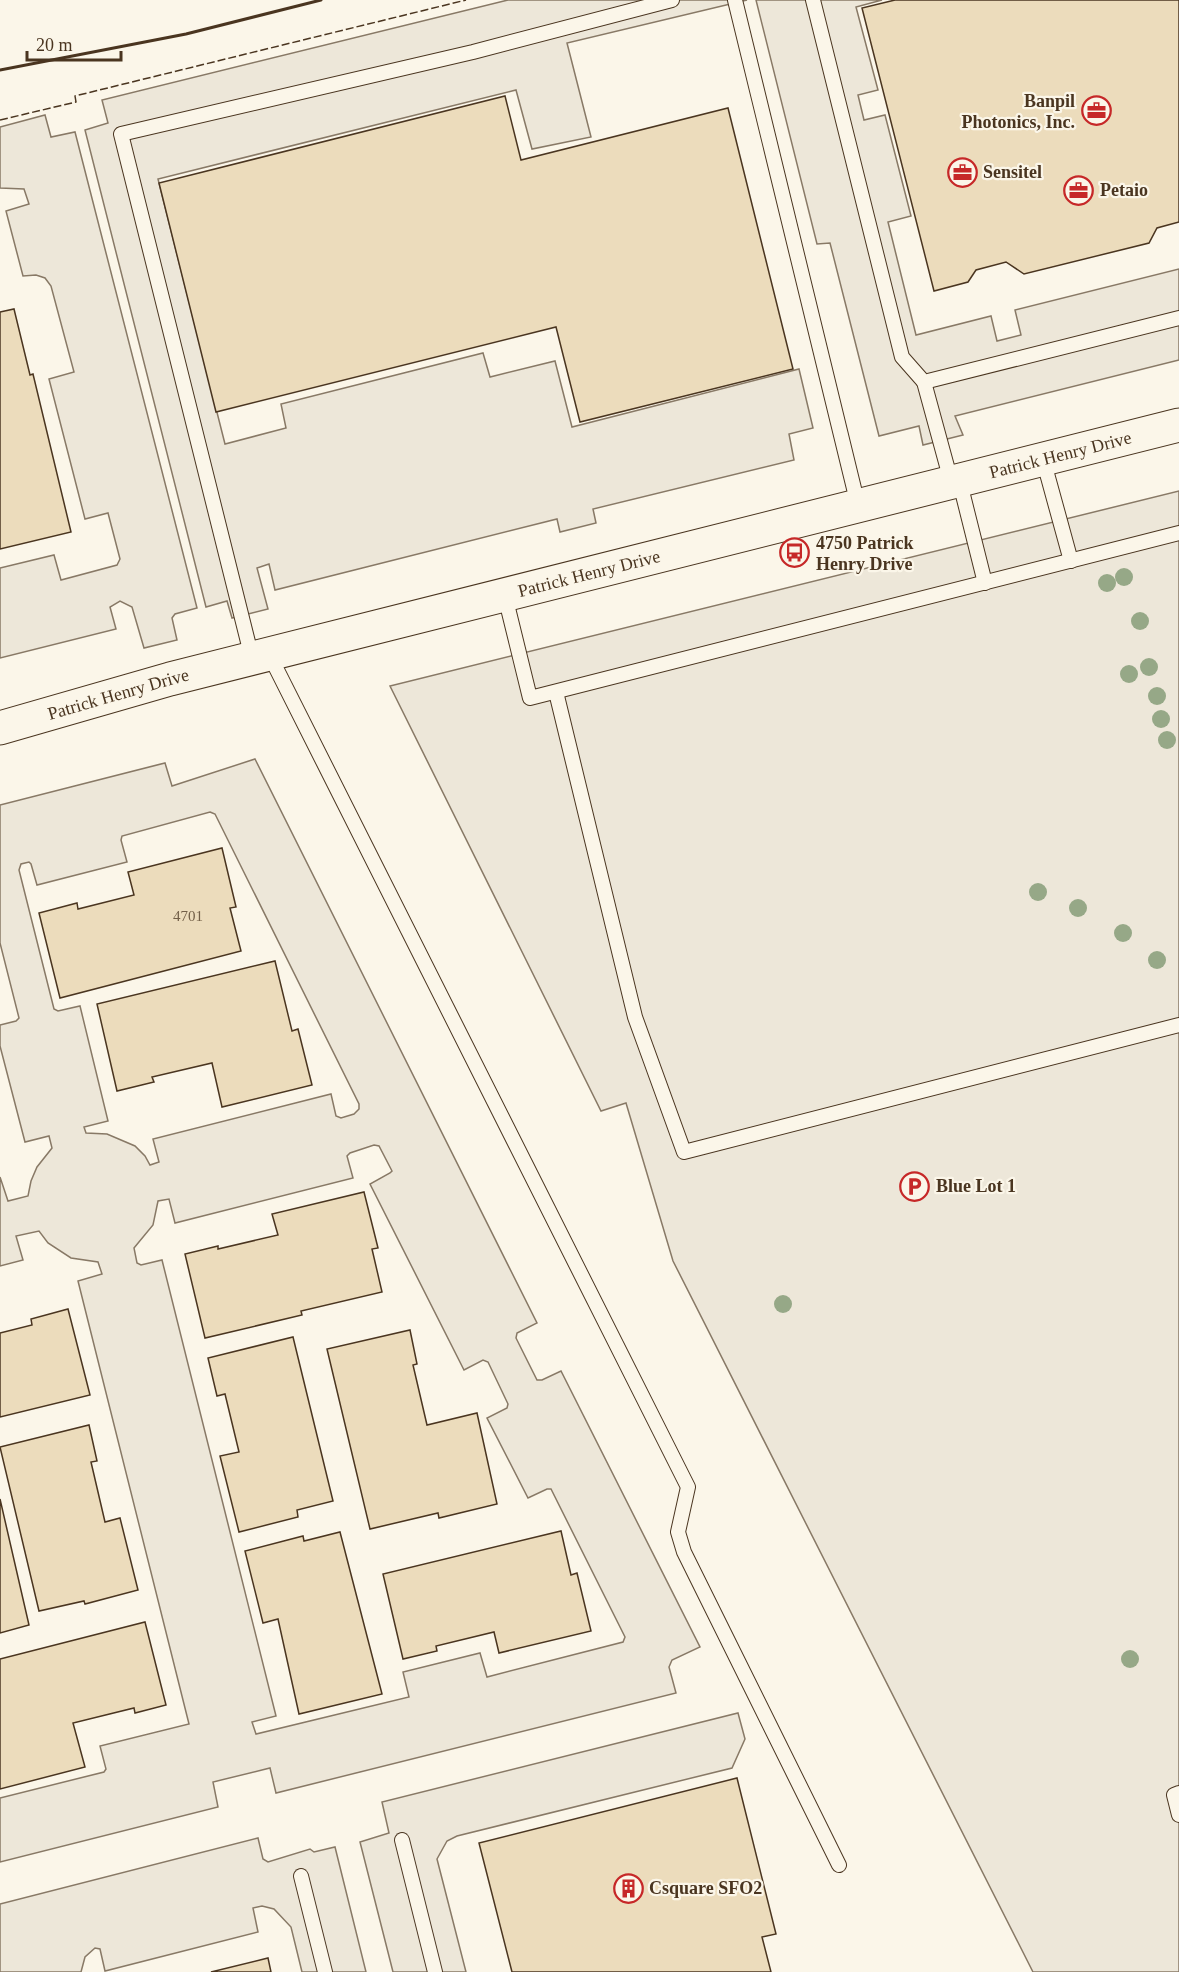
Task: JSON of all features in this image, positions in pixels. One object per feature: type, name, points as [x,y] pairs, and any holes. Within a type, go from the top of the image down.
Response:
[{"type":"street","name":"Patrick Henry Drive","points":[[0,729],[170,679],[1179,424]]},
{"type":"lane","points":[[672,0],[473,52],[122,134],[260,656],[684,1478],[688,1487],[678,1532],[684,1552],[839,1865]]},
{"type":"lane","points":[[735,0],[858,505]]},
{"type":"lane","points":[[813,0],[902,357],[924,382],[985,583]]},
{"type":"lane","points":[[924,382],[1179,318]]},
{"type":"lane","points":[[1043,459],[1071,561]]},
{"type":"lane","points":[[505,596],[530,698],[1179,534]]},
{"type":"lane","points":[[556,692],[635,1017],[684,1152],[1179,1025]]},
{"type":"lane","points":[[1179,1793],[1174,1795],[1179,1815]]},
{"type":"lane","points":[[402,1840],[435,1972]]},
{"type":"lane","points":[[301,1876],[325,1972]]},
{"type":"shaded area","points":[[508,0],[747,0],[567,43],[591,137],[532,149],[516,90],[158,179],[225,444],[286,428],[281,404],[483,353],[490,377],[555,361],[572,427],[799,369],[813,428],[789,434],[794,460],[593,509],[596,523],[560,532],[557,519],[275,590],[269,564],[257,568],[268,609],[232,618],[227,601],[206,607],[85,130],[108,123],[102,100]]},
{"type":"shaded area","points":[[756,0],[882,0],[856,7],[878,90],[858,95],[864,120],[885,115],[911,216],[888,222],[916,335],[991,316],[997,341],[1021,335],[1015,310],[1179,269],[1179,360],[955,416],[963,435],[923,445],[919,426],[879,436],[830,243],[817,244]]},
{"type":"shaded area","points":[[45,115],[51,137],[75,132],[197,608],[175,614],[172,618],[177,640],[144,648],[132,607],[120,601],[110,607],[116,629],[0,658],[0,568],[54,555],[61,580],[117,565],[120,559],[108,513],[85,519],[49,379],[74,372],[51,286],[45,278],[36,275],[23,276],[6,211],[29,204],[24,189],[0,188],[0,127]]},
{"type":"shaded area","name":"Blue Lot 1","points":[[1179,491],[1179,1972],[1033,1972],[673,1261],[626,1103],[601,1111],[390,686]]},
{"type":"shaded area","points":[[255,759],[537,1323],[517,1333],[516,1338],[537,1380],[561,1371],[700,1647],[672,1660],[669,1667],[676,1693],[276,1793],[270,1768],[213,1782],[218,1807],[0,1862],[0,1798],[104,1772],[106,1769],[100,1746],[189,1724],[78,1281],[102,1274],[98,1262],[71,1258],[48,1243],[39,1231],[16,1236],[23,1260],[0,1266],[0,1177],[8,1201],[28,1196],[37,1167],[52,1148],[49,1136],[25,1142],[0,1046],[0,1025],[19,1018],[0,943],[0,805],[165,763],[172,786]],"holes":[[[210,812],[215,814],[359,1104],[359,1109],[354,1114],[341,1118],[336,1116],[331,1094],[153,1139],[159,1162],[150,1165],[135,1146],[107,1134],[86,1133],[84,1127],[108,1121],[80,1006],[58,1011],[54,1009],[19,870],[21,864],[29,862],[37,885],[127,862],[122,836]],[[374,1145],[379,1146],[392,1171],[370,1184],[464,1370],[483,1360],[488,1362],[508,1404],[507,1408],[487,1418],[528,1498],[551,1489],[625,1637],[623,1642],[487,1677],[480,1653],[403,1672],[409,1697],[256,1734],[252,1722],[276,1716],[162,1260],[141,1265],[137,1263],[134,1248],[153,1225],[158,1201],[169,1199],[175,1223],[353,1178],[347,1156]]]},
{"type":"shaded area","points":[[738,1713],[745,1739],[732,1768],[457,1836],[447,1841],[437,1859],[466,1972],[393,1972],[360,1842],[389,1833],[382,1802]]},
{"type":"shaded area","points":[[258,1838],[263,1859],[268,1862],[310,1849],[314,1852],[335,1847],[366,1972],[302,1972],[291,1927],[274,1909],[262,1906],[253,1908],[258,1932],[105,1971],[100,1949],[95,1948],[85,1957],[81,1972],[0,1972],[0,1904]]},
{"type":"building","points":[[895,0],[1179,0],[1179,222],[1157,228],[1149,243],[1024,274],[1006,262],[976,270],[968,282],[934,291],[862,8]]},
{"type":"building","points":[[505,96],[521,160],[728,108],[793,369],[580,422],[556,327],[216,412],[159,183]]},
{"type":"building","points":[[14,309],[30,375],[33,374],[71,532],[0,549],[0,312]]},
{"type":"building","points":[[222,848],[236,907],[230,908],[241,951],[60,998],[39,913],[77,903],[78,909],[134,895],[128,872]]},
{"type":"building","points":[[275,961],[292,1031],[298,1029],[312,1085],[222,1107],[212,1063],[152,1077],[154,1082],[117,1091],[97,1004]]},
{"type":"building","points":[[364,1192],[378,1248],[372,1249],[382,1292],[301,1311],[302,1315],[205,1338],[185,1254],[278,1235],[272,1214]]},
{"type":"building","points":[[68,1309],[90,1395],[0,1417],[0,1333],[32,1325],[31,1319]]},
{"type":"building","points":[[410,1330],[417,1364],[413,1365],[427,1425],[477,1413],[497,1504],[439,1518],[438,1513],[370,1529],[327,1349]]},
{"type":"building","points":[[293,1337],[333,1501],[297,1510],[298,1517],[239,1532],[220,1456],[239,1452],[225,1394],[217,1396],[208,1358]]},
{"type":"building","points":[[89,1425],[97,1461],[91,1462],[105,1522],[120,1518],[138,1590],[85,1604],[84,1601],[39,1611],[0,1447]]},
{"type":"building","points":[[0,1499],[29,1625],[0,1633]]},
{"type":"building","points":[[561,1531],[571,1575],[577,1573],[591,1631],[499,1653],[494,1632],[436,1646],[437,1651],[403,1659],[383,1574]]},
{"type":"building","points":[[340,1532],[382,1694],[299,1714],[278,1619],[263,1623],[245,1551],[303,1536],[304,1541]]},
{"type":"building","points":[[145,1622],[166,1705],[135,1713],[134,1708],[73,1723],[85,1767],[0,1789],[0,1659]]},
{"type":"building","name":"Csquare SFO2","points":[[737,1778],[776,1934],[762,1937],[771,1972],[512,1972],[479,1843]]},
{"type":"building","points":[[268,1958],[271,1972],[211,1972]]},
{"type":"fence","points":[[0,120],[76,102],[75,96],[466,0]]},
{"type":"wall","points":[[0,70],[186,34],[321,0]]},
{"type":"place","name":"Banpil Photonics, Inc.","points":[[1096,111]]},
{"type":"place","name":"Sensitel","points":[[962,172]]},
{"type":"place","name":"Petaio","points":[[1079,190]]},
{"type":"place","name":"4750 Patrick Henry Drive","points":[[795,553]]},
{"type":"place","name":"Blue Lot 1","points":[[915,1186]]},
{"type":"place","name":"Csquare SFO2","points":[[628,1888]]}]
